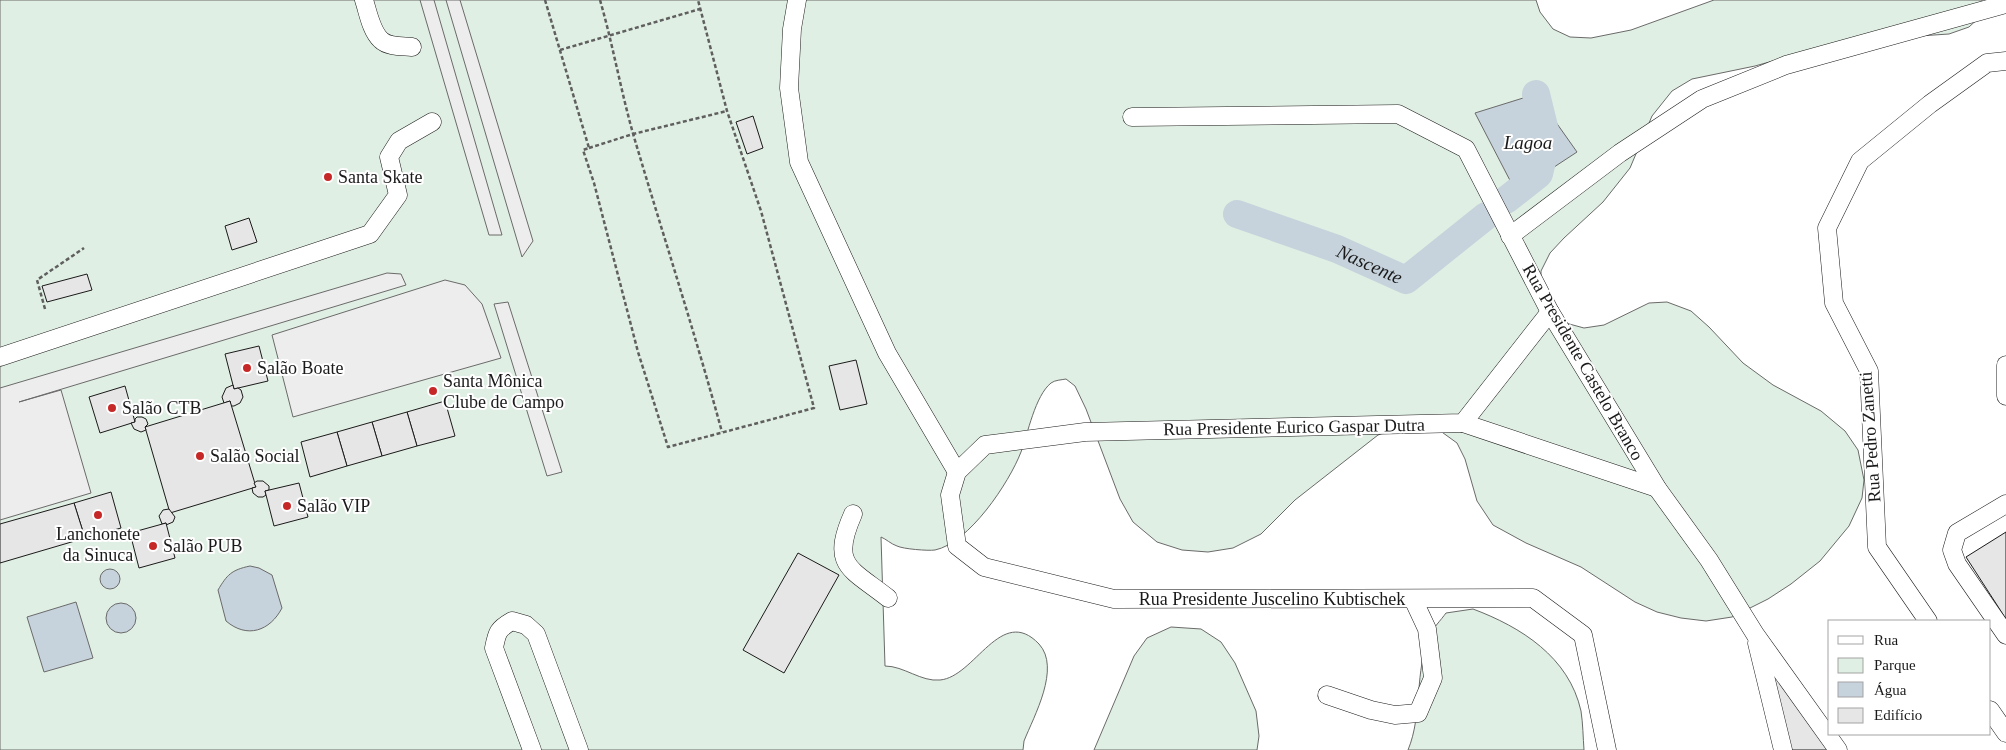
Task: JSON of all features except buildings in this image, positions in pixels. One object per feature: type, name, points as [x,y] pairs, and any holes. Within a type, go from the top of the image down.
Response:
[{"type":"street","points":[[364,0],[381,41],[412,46]]},
{"type":"street","points":[[797,0],[792,29],[789,88],[799,162],[887,354],[957,472]]},
{"type":"street","points":[[1510,236],[1620,153],[1702,99],[1786,65],[2006,4]]},
{"type":"street","name":"Rua Pedro Zanetti","points":[[1927,620],[1877,547],[1869,371],[1834,303],[1827,228],[1860,161],[1930,104],[1987,63],[2006,61]]},
{"type":"street","name":"Rua Presidente Castelo Branco","points":[[1132,117],[1398,114],[1466,149],[1550,312],[1657,488],[1710,560],[1755,634],[1838,750]]},
{"type":"street","points":[[0,357],[370,234],[398,195],[389,157],[399,140],[432,122]]},
{"type":"street","points":[[1463,424],[1550,312]]},
{"type":"street","points":[[2006,365],[2006,396]]},
{"type":"street","name":"Rua Presidente Eurico Gaspar Dutra","points":[[957,472],[985,445],[1085,432],[1463,424],[1657,488]]},
{"type":"street","name":"Rua Presidente Juscelino Kubtischek","points":[[957,472],[950,495],[957,546],[984,567],[1114,599],[1533,598],[1583,635],[1607,750]]},
{"type":"street","points":[[2006,504],[1957,533],[1952,550],[1956,564],[2006,635]]},
{"type":"street","points":[[853,514],[845,532],[842,550],[847,565],[888,598]]},
{"type":"street","points":[[1327,695],[1371,710],[1395,715],[1418,712],[1433,678],[1427,629],[1413,599]]},
{"type":"street","points":[[532,750],[494,648],[496,636],[500,628],[512,621],[526,626],[536,634],[579,750]]},
{"type":"street","points":[[1755,634],[1783,750]]},
{"type":"street","points":[[1991,711],[2006,733]]},
{"type":"path","points":[[545,0],[589,148]]},
{"type":"path","points":[[600,0],[611,36],[633,134],[695,332],[722,432]]},
{"type":"path","points":[[698,0],[727,111],[761,211],[814,408],[668,447],[638,352],[594,183],[583,150],[633,134],[727,111]]},
{"type":"path","points":[[560,50],[700,9]]},
{"type":"path","points":[[46,308],[37,280],[84,248]]},
{"type":"green space","points":[[0,0],[1536,0],[1540,12],[1553,29],[1570,37],[1591,38],[1631,30],[1714,0],[1982,0],[1982,15],[1969,27],[1949,34],[1844,41],[1755,66],[1692,79],[1672,91],[1652,116],[1630,168],[1603,202],[1550,253],[1541,271],[1541,296],[1562,322],[1584,328],[1604,325],[1649,303],[1667,302],[1691,311],[1743,363],[1773,385],[1821,411],[1845,431],[1858,450],[1864,480],[1862,498],[1849,526],[1820,561],[1791,584],[1768,599],[1732,617],[1706,621],[1681,618],[1657,612],[1635,602],[1581,567],[1526,543],[1493,525],[1477,501],[1465,459],[1457,443],[1439,430],[1394,429],[1378,435],[1295,500],[1261,534],[1233,548],[1208,552],[1182,550],[1157,542],[1133,522],[1120,499],[1086,409],[1075,386],[1066,379],[1053,382],[1045,389],[1036,406],[1021,452],[1007,479],[986,510],[961,536],[948,545],[935,550],[916,550],[900,547],[881,537],[885,666],[899,668],[926,679],[940,680],[953,676],[1000,637],[1012,632],[1025,634],[1039,644],[1045,654],[1047,679],[1039,706],[1024,741],[1023,750],[0,750]]},
{"type":"green space","points":[[1473,609],[1491,616],[1525,635],[1540,646],[1566,675],[1575,692],[1581,711],[1584,750],[1408,750],[1416,722],[1422,663],[1430,635],[1446,613]]},
{"type":"green space","points":[[1171,627],[1201,629],[1221,642],[1235,663],[1256,711],[1259,736],[1257,750],[1094,750],[1134,656],[1147,638]]},
{"type":"shaded area","points":[[420,0],[434,0],[502,235],[489,235]]},
{"type":"shaded area","points":[[446,0],[460,0],[533,241],[522,257]]},
{"type":"shaded area","points":[[387,273],[401,274],[406,285],[19,402],[61,390],[91,493],[0,520],[0,388]]},
{"type":"shaded area","points":[[445,280],[465,285],[482,304],[501,358],[293,417],[272,335]]},
{"type":"shaded area","points":[[508,302],[562,472],[547,476],[494,304]]},
{"type":"water","name":"Lagoa","points":[[1536,94],[1577,152],[1516,192],[1475,113]]},
{"type":"water","points":[[250,566],[259,568],[272,575],[282,608],[277,616],[265,627],[250,631],[234,627],[226,621],[218,590],[230,574],[238,569]]},
{"type":"water","points":[[110,569],[117,572],[120,579],[117,586],[110,589],[103,586],[100,579],[103,572]]},
{"type":"water","points":[[76,602],[93,658],[44,672],[27,617]]},
{"type":"water","points":[[121,603],[132,607],[136,618],[132,629],[121,633],[110,629],[106,618],[110,607]]},
{"type":"waterway","name":"Nascente","points":[[1506,200],[1539,174],[1547,139],[1536,94]]},
{"type":"waterway","name":"Nascente","points":[[1237,214],[1337,249],[1406,280],[1486,216]]},
{"type":"place","name":"Santa Skate","points":[[328,177]]},
{"type":"place","name":"Salão Boate","points":[[247,368]]},
{"type":"place","name":"Santa Mônica Clube de Campo","points":[[433,391]]},
{"type":"place","name":"Salão CTB","points":[[112,408]]},
{"type":"place","name":"Salão Social","points":[[200,456]]},
{"type":"place","name":"Salão VIP","points":[[287,506]]},
{"type":"place","name":"Lanchonete da Sinuca","points":[[98,515]]},
{"type":"place","name":"Salão PUB","points":[[153,546]]}]
